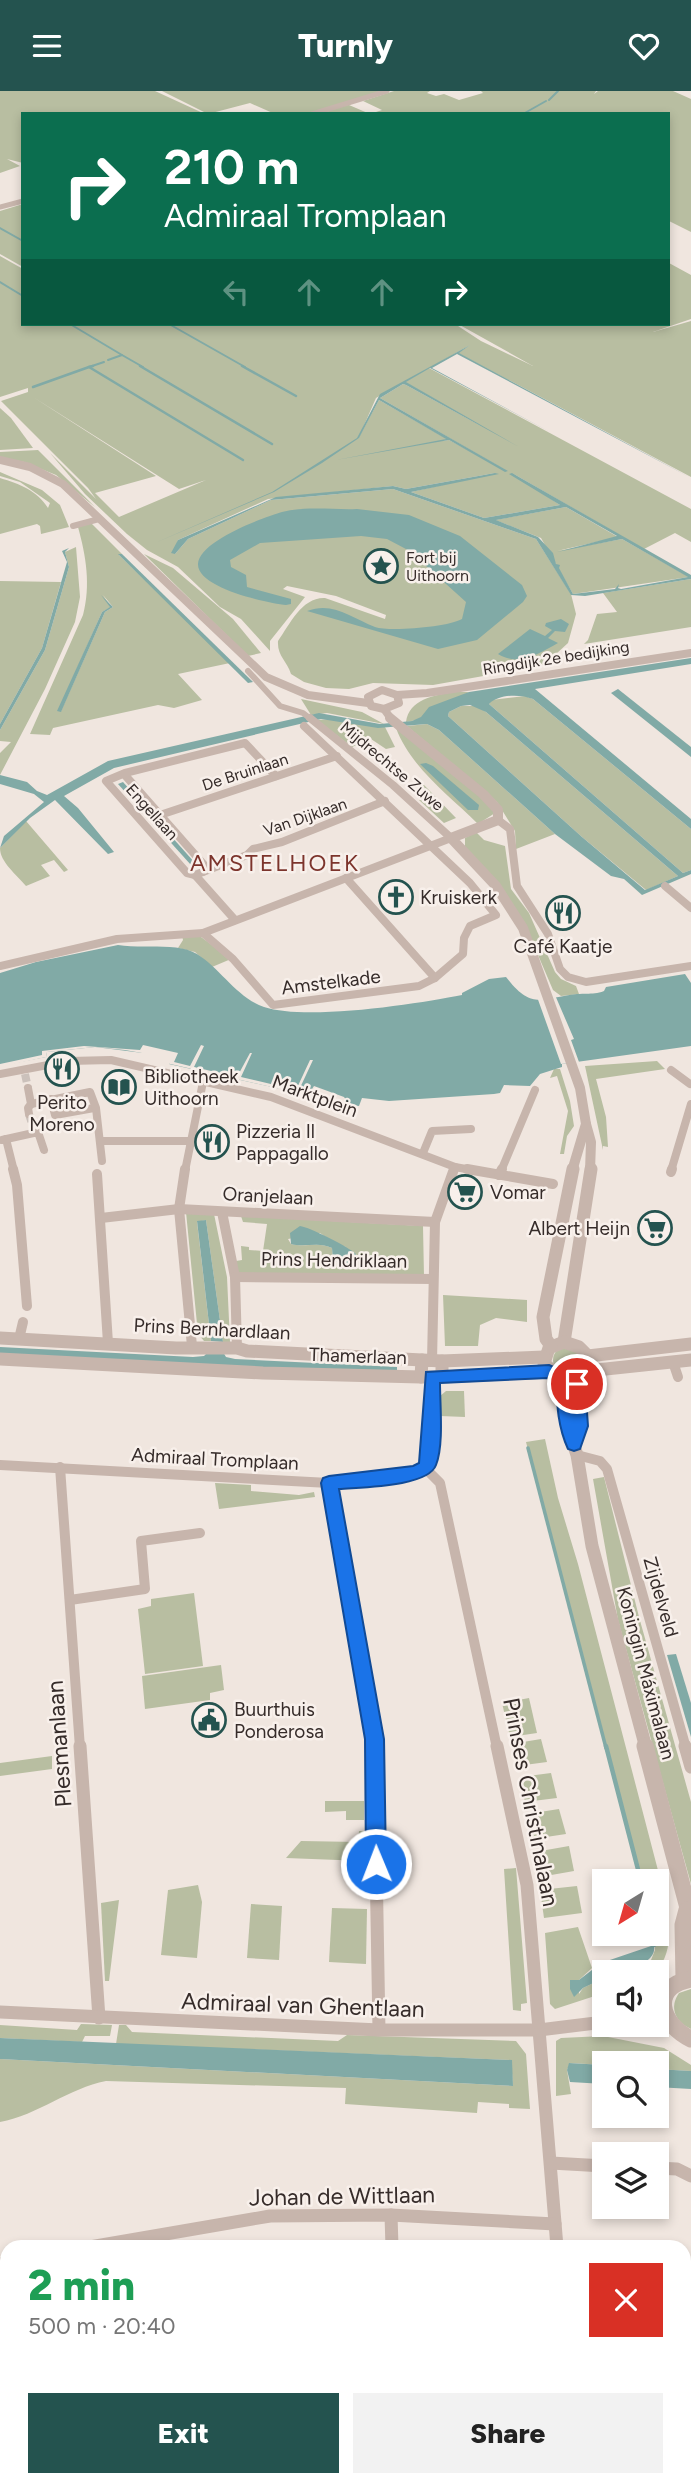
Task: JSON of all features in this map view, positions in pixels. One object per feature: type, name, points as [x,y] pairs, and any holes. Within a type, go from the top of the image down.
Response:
[{"type":"street","points":[[319,112],[387,91]]},
{"type":"street","points":[[0,207],[21,202]]},
{"type":"street","name":"Mijdrechtse Zuwe","points":[[0,462],[33,474],[76,496],[266,677],[298,692],[335,699],[368,700]]},
{"type":"street","points":[[74,526],[99,519]]},
{"type":"street","name":"Ringdijk 2e bedijking","points":[[368,700],[382,691],[394,703],[427,694],[691,653]]},
{"type":"street","name":"Mijdrechtse Zuwe","points":[[248,671],[287,711],[298,711],[306,715],[393,785],[451,838],[505,899],[510,919],[527,945],[546,991],[572,1063],[586,1114],[586,1124]]},
{"type":"street","points":[[368,700],[394,703],[401,725],[483,793],[498,810],[498,820]]},
{"type":"street","name":"Mijdrechtse Zuwe","points":[[304,726],[470,883],[496,915]]},
{"type":"street","points":[[124,774],[245,743],[276,776]]},
{"type":"street","name":"De Bruinlaan","points":[[160,815],[337,756]]},
{"type":"street","name":"Engellaan","points":[[124,774],[205,866],[199,873],[187,873],[106,781],[124,774]]},
{"type":"street","name":"Van Dijklaan","points":[[199,873],[247,855],[253,849],[282,842],[385,801]]},
{"type":"street","points":[[0,966],[117,939],[203,933],[498,820]]},
{"type":"street","points":[[498,820],[509,829],[517,886],[548,934],[560,969],[570,979],[586,982],[691,966]]},
{"type":"street","name":"Engellaan","points":[[199,873],[236,920]]},
{"type":"street","points":[[346,879],[435,978]]},
{"type":"street","points":[[665,886],[691,908]]},
{"type":"street","name":"Amstelkade","points":[[203,933],[233,959],[273,1005],[419,986],[435,978],[463,954],[464,938],[470,926],[496,915]]},
{"type":"street","name":"Marktplein","points":[[0,1074],[88,1059],[111,1060],[280,1100],[334,1123],[423,1153],[455,1167],[553,1184]]},
{"type":"street","points":[[671,1070],[691,1087]]},
{"type":"street","points":[[192,1346],[179,1209],[203,1082]]},
{"type":"street","points":[[28,1088],[30,1109],[51,1099],[90,1092],[96,1108],[102,1161]]},
{"type":"street","points":[[499,1175],[536,1090]]},
{"type":"street","points":[[51,1099],[55,1115],[94,1108]]},
{"type":"street","points":[[671,1172],[691,1104]]},
{"type":"street","points":[[553,1349],[546,1339],[543,1317],[577,1148],[586,1124]]},
{"type":"street","points":[[586,1124],[591,1133],[588,1193],[565,1319],[553,1349],[549,1372],[575,1376],[691,1360]]},
{"type":"street","points":[[423,1153],[432,1131],[471,1129]]},
{"type":"street","points":[[27,1306],[17,1185],[3,1140],[33,1130],[38,1132],[44,1150]]},
{"type":"street","points":[[100,1141],[190,1141]]},
{"type":"street","points":[[425,1468],[430,1450],[435,1222],[455,1167]]},
{"type":"street","points":[[97,1174],[108,1343]]},
{"type":"street","name":"Oranjelaan","points":[[101,1218],[179,1209],[435,1222]]},
{"type":"street","points":[[222,1212],[235,1277],[237,1348]]},
{"type":"street","name":"Prins Hendriklaan","points":[[235,1277],[433,1279]]},
{"type":"street","points":[[19,1339],[23,1322]]},
{"type":"street","name":"Prins Bernhardlaan","points":[[0,1338],[176,1348],[237,1348],[247,1351],[432,1361]]},
{"type":"street","points":[[432,1361],[579,1347],[587,1356],[691,1344]]},
{"type":"street","name":"Koningin Máximalaan","points":[[587,1356],[575,1376],[579,1426],[575,1449],[605,1603],[689,1914],[683,1925],[687,1979]]},
{"type":"street","name":"Thamerlaan","points":[[0,1359],[234,1373],[432,1377],[549,1372]]},
{"type":"street","points":[[432,1361],[432,1377]]},
{"type":"street","points":[[673,1362],[678,1377]]},
{"type":"street","name":"Zijdelveld","points":[[575,1449],[600,1461],[607,1469],[691,1767]]},
{"type":"street","name":"Admiraal Tromplaan","points":[[0,1465],[329,1483],[417,1473],[425,1468]]},
{"type":"street","name":"Plesmanlaan","points":[[60,1467],[99,2018]]},
{"type":"street","name":"Prinses Christinalaan","points":[[425,1468],[440,1483],[523,1861],[556,2240]]},
{"type":"street","points":[[329,1483],[374,1739],[379,2030]]},
{"type":"street","points":[[70,1600],[145,1589],[141,1541],[200,1533]]},
{"type":"street","points":[[669,1988],[687,1979]]},
{"type":"street","name":"Admiraal van Ghentlaan","points":[[0,2012],[379,2030],[539,2030],[592,2023]]},
{"type":"street","points":[[669,2028],[691,2039]]},
{"type":"street","points":[[551,2164],[592,2166]]},
{"type":"street","points":[[669,2169],[677,2169],[691,2176]]},
{"type":"street","name":"Johan de Wittlaan","points":[[129,2240],[250,2218],[325,2214],[555,2224]]},
{"type":"street","points":[[391,2215],[392,2240]]},
{"type":"green space","points":[[0,91],[155,91],[201,112],[21,112],[21,162],[7,159],[20,166],[0,173]]},
{"type":"green space","points":[[162,91],[382,91],[349,105],[365,112],[270,112],[250,103],[216,112],[204,112]]},
{"type":"green space","points":[[394,91],[430,91],[427,93],[436,96],[444,94],[459,100],[483,93],[481,91],[596,91],[594,94],[598,91],[673,91],[691,99],[691,232],[670,222],[670,112],[376,112],[382,110],[363,101]]},
{"type":"green space","points":[[21,205],[21,266],[0,254],[0,211]]},
{"type":"green space","points":[[0,256],[21,268],[21,326],[458,326],[481,341],[533,366],[462,326],[670,326],[670,264],[691,275],[691,319],[653,332],[691,321],[691,477],[458,353],[470,345],[429,368],[691,509],[691,542],[675,533],[644,549],[512,473],[560,505],[484,518],[411,492],[495,473],[406,489],[393,486],[268,499],[178,540],[175,554],[188,539],[271,500],[393,489],[536,539],[571,594],[576,614],[568,643],[544,665],[433,685],[373,683],[349,689],[326,688],[304,682],[291,674],[279,651],[278,641],[297,613],[310,602],[325,598],[385,619],[386,615],[336,596],[287,586],[283,589],[305,597],[270,641],[270,651],[241,619],[220,607],[178,567],[147,550],[127,534],[85,494],[50,453],[96,499],[88,488],[1,401],[28,392],[28,388],[0,397]],"holes":[[[423,371],[405,382],[483,427],[403,384],[380,398],[507,471],[449,440],[441,441],[447,439],[379,400],[358,439],[376,398]],[[33,397],[179,489],[206,480],[119,517],[95,493],[156,476]]]},
{"type":"green space","points":[[0,408],[11,418],[33,448],[0,450]]},
{"type":"green space","points":[[38,450],[95,507],[56,475],[24,462],[0,457],[0,452]]},
{"type":"green space","points":[[0,472],[42,490],[60,505],[69,527],[41,534],[37,524],[0,534],[0,478],[27,489],[48,508],[50,503],[20,482],[0,476]]},
{"type":"green space","points":[[566,507],[618,537],[557,551],[622,539],[689,577],[573,594],[541,538],[495,520]]},
{"type":"green space","points":[[91,523],[122,554],[119,555],[230,663],[178,674],[202,700],[174,708],[158,705],[53,728],[50,735],[30,734],[83,615],[87,593],[86,571],[78,527]],"holes":[[[103,595],[113,607],[105,612],[61,711],[58,711],[102,612],[111,607]]]},
{"type":"green space","points":[[76,547],[80,597],[75,622],[45,689],[0,775],[0,753],[11,742],[0,741],[0,730],[45,650],[69,567],[65,552]]},
{"type":"green space","points":[[144,554],[173,568],[233,619],[261,653],[248,656]]},
{"type":"green space","points":[[691,579],[691,627],[584,644],[597,614],[617,612],[603,593]]},
{"type":"green space","points":[[0,581],[61,582],[42,648],[0,724]]},
{"type":"green space","points":[[454,692],[469,692],[417,720],[406,722],[408,714],[417,703]]},
{"type":"green space","points":[[525,696],[533,699],[691,829],[691,870],[683,873],[489,704],[491,700]]},
{"type":"green space","points":[[301,699],[362,712],[384,724],[327,713],[311,715]]},
{"type":"green space","points":[[461,706],[476,706],[486,712],[678,876],[646,890],[582,837],[448,716],[449,712]]},
{"type":"green space","points":[[330,719],[385,727],[395,747],[386,749],[371,739],[352,747],[317,720]]},
{"type":"green space","points":[[427,724],[439,730],[555,834],[516,849],[515,831],[497,802],[407,726]]},
{"type":"green space","points":[[396,728],[480,796],[495,813],[478,824],[421,768],[411,756]]},
{"type":"green space","points":[[424,785],[456,818],[444,823],[419,800],[421,799],[417,787]]},
{"type":"green space","points":[[26,821],[68,870],[64,872],[54,860],[41,865],[50,876],[26,886],[6,863],[0,848]]},
{"type":"green space","points":[[476,832],[484,840],[505,846],[511,889],[529,913],[555,972],[561,979],[576,986],[579,994],[561,996],[553,990],[523,920],[465,848],[465,838]]},
{"type":"green space","points":[[182,935],[201,937],[231,959],[212,967],[195,952],[178,948],[183,940]]},
{"type":"green space","points":[[657,1061],[665,1069],[596,1079],[606,1117],[608,1147],[603,1146],[603,1150],[585,1066]]},
{"type":"green space","points":[[554,1069],[560,1069],[574,1126],[567,1136],[564,1154],[560,1154],[568,1111],[557,1076],[550,1078]]},
{"type":"green space","points":[[186,1212],[214,1214],[227,1277],[230,1342],[223,1342],[206,1220],[197,1222],[211,1341],[204,1341],[198,1334]]},
{"type":"green space","points":[[241,1216],[423,1226],[424,1276],[238,1273],[236,1261],[242,1260],[241,1246],[249,1247],[249,1250],[263,1251],[267,1224],[243,1222]],"holes":[[[320,1233],[346,1247],[340,1264],[333,1261],[332,1248],[291,1244],[288,1239]]]},
{"type":"green space","points":[[443,1295],[527,1300],[527,1322],[496,1318],[480,1325],[478,1346],[445,1346]]},
{"type":"green space","points":[[566,1347],[575,1351],[579,1360],[575,1369],[566,1373],[557,1369],[553,1360],[557,1351]]},
{"type":"green space","points":[[446,1391],[464,1391],[465,1417],[440,1416],[440,1396]]},
{"type":"green space","points":[[545,1439],[558,1498],[578,1564],[658,1869],[638,1869],[526,1442]]},
{"type":"green space","points":[[604,1477],[639,1617],[691,1802],[691,1884],[618,1620],[593,1479]]},
{"type":"green space","points":[[215,1483],[251,1485],[251,1491],[299,1495],[314,1492],[315,1497],[219,1509]]},
{"type":"green space","points":[[194,1593],[203,1666],[145,1674],[138,1609],[151,1606],[151,1599]]},
{"type":"green space","points":[[221,1665],[224,1690],[210,1693],[210,1700],[145,1709],[142,1676]]},
{"type":"green space","points":[[529,1698],[537,1733],[510,1737],[502,1703]]},
{"type":"green space","points":[[541,1739],[547,1762],[517,1766],[511,1744]]},
{"type":"green space","points":[[52,1756],[52,1769],[0,1776],[0,1763]]},
{"type":"green space","points":[[551,1773],[557,1798],[525,1802],[520,1777]]},
{"type":"green space","points":[[325,1801],[364,1801],[364,1820],[346,1820],[346,1811],[325,1812]]},
{"type":"green space","points":[[559,1809],[566,1834],[533,1839],[527,1814]]},
{"type":"green space","points":[[359,1831],[364,1831],[364,1861],[286,1858],[301,1841],[358,1842]]},
{"type":"green space","points":[[569,1846],[574,1871],[540,1877],[535,1852]]},
{"type":"green space","points":[[516,1868],[527,2003],[521,2004],[521,2011],[513,2010],[504,1869]]},
{"type":"green space","points":[[198,1885],[202,1902],[197,1958],[161,1955],[168,1890]]},
{"type":"green space","points":[[577,1886],[582,1913],[544,1918],[540,1890]]},
{"type":"green space","points":[[119,1900],[109,1981],[105,1981],[101,1903]]},
{"type":"green space","points":[[251,1904],[282,1906],[279,1960],[247,1958]]},
{"type":"green space","points":[[332,1908],[367,1909],[366,1964],[329,1962]]},
{"type":"green space","points":[[578,1927],[592,1968],[579,1980],[579,1994],[583,1988],[592,1984],[592,1997],[555,2009],[550,2004],[545,1933]]},
{"type":"green space","points":[[655,1946],[668,1946],[664,1960],[651,1960]]},
{"type":"green space","points":[[691,1989],[691,2029],[675,2014],[674,2004],[679,1993]]},
{"type":"green space","points":[[81,2024],[112,2025],[110,2036],[85,2036],[82,2042],[0,2038],[0,2025],[77,2030]]},
{"type":"green space","points":[[119,2025],[126,2025],[132,2032],[338,2041],[347,2035],[516,2041],[526,2054],[530,2109],[509,2108],[509,2104],[478,2102],[477,2113],[345,2104],[346,2088],[106,2081],[79,2089],[27,2114],[0,2122],[0,2059],[513,2086],[511,2060],[116,2044]]},
{"type":"green space","points":[[608,2037],[669,2051],[592,2051],[592,2064],[570,2063],[567,2070],[571,2094],[556,2096],[556,2041],[561,2038]]},
{"type":"green space","points":[[669,2051],[691,2065],[691,2071],[669,2070]]},
{"type":"water","points":[[470,345],[459,353],[691,478],[457,354],[432,368],[552,433],[430,368],[406,382],[519,447],[406,385],[403,384],[380,398],[508,471],[505,472],[449,440],[336,460],[446,439],[379,400],[359,438],[322,463],[274,492],[155,543],[272,492],[357,438],[380,394]]},
{"type":"water","points":[[495,473],[499,474],[411,492],[484,518],[560,505],[509,474],[512,473],[691,575],[691,579],[585,596],[571,595],[536,539],[393,489],[271,500],[188,539],[175,554],[171,553],[178,540],[276,497],[393,486],[406,489]],"holes":[[[566,507],[617,536],[557,552],[622,539],[688,577],[621,589],[618,588],[619,584],[615,589],[573,594],[559,568],[560,565],[556,564],[553,553],[538,537],[496,520]]]},
{"type":"water","points":[[300,509],[357,509],[409,515],[460,536],[522,585],[527,596],[477,640],[438,649],[307,611],[316,608],[334,609],[375,627],[393,629],[432,626],[462,619],[466,602],[425,565],[423,558],[387,539],[361,536],[260,543],[230,560],[231,567],[246,575],[247,587],[291,599],[291,604],[286,605],[234,593],[220,587],[201,573],[198,564],[201,555],[209,547],[261,519]]},
{"type":"water","points":[[69,548],[65,552],[69,567],[45,650],[0,730],[0,724],[42,648],[67,562],[62,551]]},
{"type":"water","points":[[118,554],[122,554],[253,682],[248,683]]},
{"type":"water","points":[[101,595],[113,607],[105,612],[61,712],[57,711],[102,612],[110,607]]},
{"type":"water","points":[[561,619],[569,624],[565,632],[555,631],[548,638],[558,643],[551,647],[521,659],[506,658],[498,654],[530,629],[545,636],[552,630],[545,626],[546,623]]},
{"type":"water","points":[[691,658],[691,664],[535,689],[691,819],[691,829],[533,699],[510,696],[498,698],[489,704],[683,873],[691,870],[691,874],[642,895],[624,879],[611,876],[555,834],[439,730],[427,724],[378,728],[321,719],[114,768],[64,796],[78,808],[114,852],[108,854],[55,800],[30,818],[0,848],[4,836],[44,802],[34,794],[0,784],[0,775],[27,782],[47,795],[108,761],[319,713],[380,724],[412,721],[421,717],[429,707],[469,692]],"holes":[[[470,705],[486,712],[678,876],[645,890],[448,716],[449,712]]]},
{"type":"water","points":[[618,689],[691,747],[691,757],[611,693]]},
{"type":"water","points":[[426,763],[479,805],[478,810],[468,810],[420,764]]},
{"type":"water","points":[[123,782],[195,863],[191,865],[118,784]]},
{"type":"water","points":[[118,945],[189,950],[206,960],[245,997],[264,1007],[283,1011],[362,1010],[442,999],[462,995],[489,979],[506,977],[523,995],[538,1000],[597,993],[604,991],[606,987],[685,974],[691,983],[691,1046],[562,1064],[562,1067],[540,1074],[530,1086],[504,1085],[500,1093],[389,1101],[362,1098],[359,1106],[344,1104],[344,1097],[314,1086],[308,1095],[169,1064],[173,1055],[146,1049],[143,1053],[95,1047],[47,1052],[46,1057],[0,1066],[0,973],[36,962]]},
{"type":"water","points":[[206,1220],[223,1342],[211,1341],[197,1221]]},
{"type":"water","points":[[300,1226],[346,1247],[356,1254],[356,1258],[348,1263],[339,1263],[333,1261],[332,1248],[291,1244],[290,1233]]},
{"type":"water","points":[[0,1347],[193,1357],[204,1356],[209,1351],[223,1352],[226,1357],[235,1359],[397,1367],[397,1375],[0,1355]]},
{"type":"water","points":[[676,1654],[691,1703],[691,1737],[667,1655]]},
{"type":"water","points":[[654,1946],[654,1952],[648,1960],[610,1960]]},
{"type":"water","points":[[592,1970],[592,1984],[574,1997],[570,1980],[579,1980]]},
{"type":"water","points":[[0,2038],[512,2060],[513,2086],[0,2059]]},
{"type":"water","points":[[569,2063],[592,2064],[592,2083],[570,2082],[567,2070]]},
{"type":"water","points":[[669,2070],[691,2071],[691,2089],[669,2088]]},
{"type":"pier","points":[[536,994],[540,997],[555,995],[574,1039],[571,1040],[579,1062],[561,1064]]},
{"type":"pier","points":[[143,1045],[178,1053],[174,1062],[190,1066],[201,1045],[204,1046],[194,1067],[237,1077],[252,1053],[241,1077],[296,1090],[310,1060],[313,1060],[299,1090],[307,1092],[306,1095],[166,1063],[168,1057],[147,1053],[142,1057],[142,1053],[95,1047],[47,1052],[46,1057],[0,1067],[0,1064],[42,1055],[42,1051],[84,1046],[140,1050]]},
{"type":"waterway","points":[[549,100],[558,91]]},
{"type":"waterway","points":[[527,112],[546,101]]},
{"type":"waterway","points":[[0,228],[21,240]]},
{"type":"waterway","points":[[0,282],[21,295]]},
{"type":"waterway","points":[[73,326],[122,355]]},
{"type":"waterway","points":[[173,326],[245,367]]},
{"type":"waterway","points":[[108,360],[122,355]]},
{"type":"waterway","points":[[122,355],[143,367]]},
{"type":"waterway","points":[[89,367],[104,362]]},
{"type":"waterway","points":[[89,367],[93,366]]},
{"type":"waterway","points":[[140,366],[272,444]]},
{"type":"waterway","points":[[242,366],[296,396]]},
{"type":"waterway","points":[[33,387],[89,367]]},
{"type":"waterway","points":[[89,367],[243,460]]},
{"type":"waterway","points":[[528,1448],[606,1748]]},
{"type":"waterway","points":[[606,1746],[638,1869]]},
{"type":"tunnel","points":[[25,1074],[28,1088]]},
{"type":"tunnel","points":[[29,1114],[33,1127]]},
{"type":"place","name":"Fort bij Uithoorn","points":[[381,566]]},
{"type":"place","name":"Kruiskerk","points":[[396,897]]},
{"type":"place","name":"Café Kaatje","points":[[563,913]]},
{"type":"place","name":"Perito Moreno","points":[[62,1069]]},
{"type":"place","name":"Bibliotheek Uithoorn","points":[[119,1087]]},
{"type":"place","name":"Pizzeria Il Pappagallo","points":[[212,1142]]},
{"type":"place","name":"Vomar","points":[[465,1192]]},
{"type":"place","name":"Albert Heijn","points":[[655,1228]]},
{"type":"place","name":"Buurthuis Ponderosa","points":[[209,1720]]},
{"type":"district","name":"AMSTELHOEK","points":[[275,863]]},
{"type":"route","points":[[376,1864],[374,1739],[329,1483],[417,1473],[425,1468],[430,1450],[432,1377],[549,1372],[564,1379],[567,1425],[574,1444],[579,1426],[577,1384]]}]
